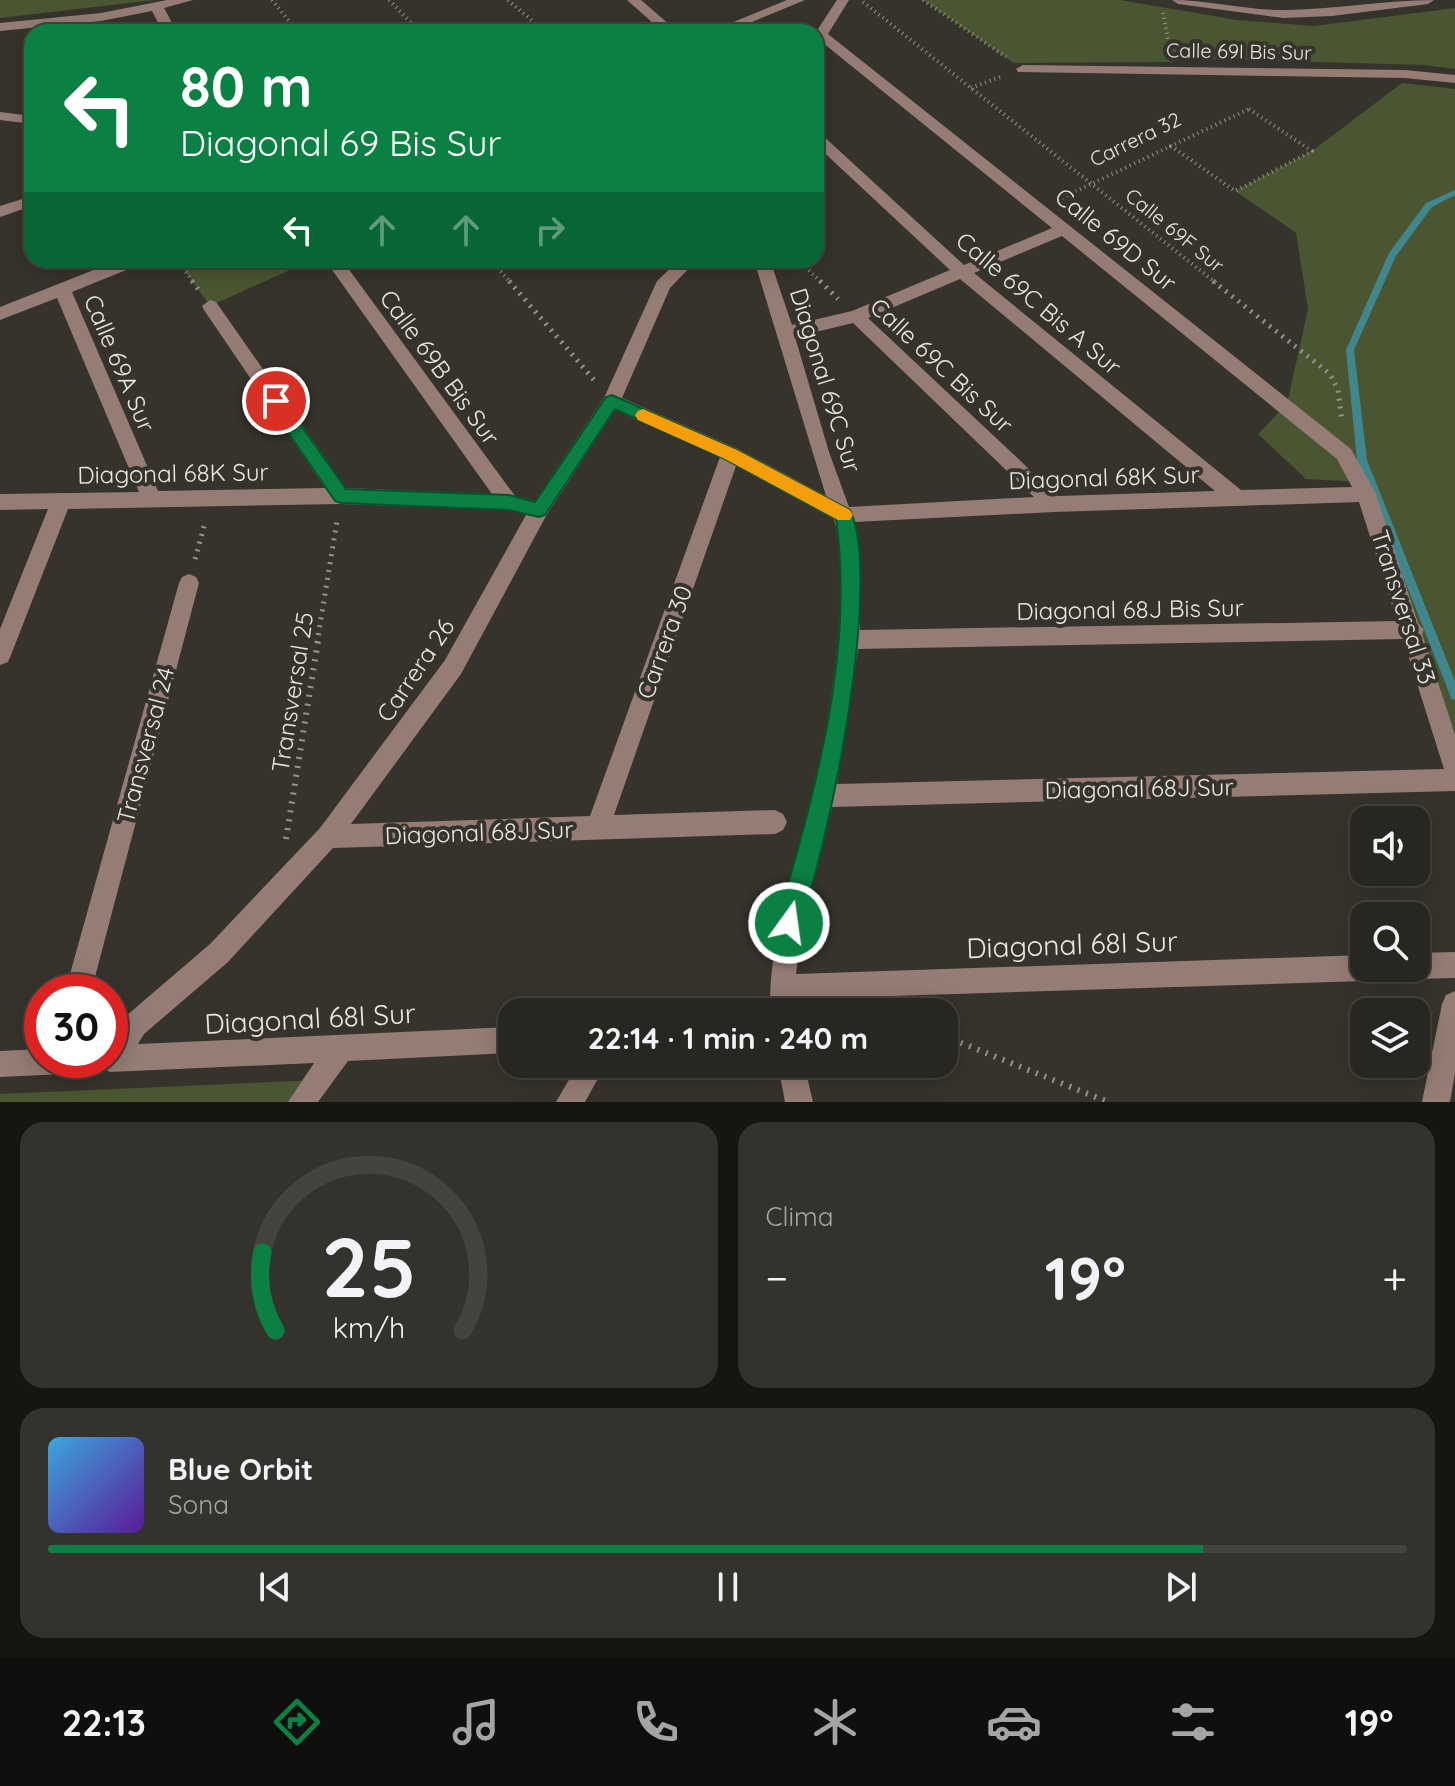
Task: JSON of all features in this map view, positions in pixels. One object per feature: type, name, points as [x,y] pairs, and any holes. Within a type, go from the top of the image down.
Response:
[{"type":"street","points":[[63,24],[187,0]]},
{"type":"street","points":[[633,0],[662,24]]},
{"type":"street","points":[[737,24],[799,0]]},
{"type":"street","points":[[824,30],[843,0]]},
{"type":"street","points":[[1178,0],[1283,14],[1343,11],[1428,0]]},
{"type":"street","points":[[157,7],[166,24]]},
{"type":"street","points":[[0,27],[24,27]]},
{"type":"street","name":"Calle 69D Sur","points":[[824,44],[1040,209],[1344,454],[1366,494]]},
{"type":"street","name":"Calle 69I Bis Sur","points":[[1023,69],[1405,74],[1455,79]]},
{"type":"street","points":[[0,116],[24,119]]},
{"type":"street","name":"Calle 69C Bis A Sur","points":[[824,144],[963,273],[1237,498]]},
{"type":"street","points":[[0,212],[24,204]]},
{"type":"street","points":[[785,333],[856,316],[1065,229]]},
{"type":"street","points":[[0,314],[115,268]]},
{"type":"street","name":"Calle 69B Bis Sur","points":[[339,268],[509,502]]},
{"type":"street","name":"Carrera 26","points":[[128,1035],[135,1025],[219,953],[328,836],[453,667],[539,510],[612,401],[663,285],[681,268]]},
{"type":"street","name":"Diagonal 69C Sur","points":[[765,268],[821,455],[844,515],[850,551],[849,640],[824,796],[792,906],[782,998]]},
{"type":"street","name":"Calle 69A Sur","points":[[62,289],[152,499]]},
{"type":"street","points":[[210,306],[341,496]]},
{"type":"street","name":"Calle 69C Bis Sur","points":[[856,316],[1054,504]]},
{"type":"street","points":[[612,401],[731,454],[844,515]]},
{"type":"street","name":"Carrera 30","points":[[597,829],[731,454]]},
{"type":"street","name":"Diagonal 68K Sur","points":[[844,515],[1054,504],[1366,494]]},
{"type":"street","name":"Transversal 33","points":[[1366,494],[1413,630],[1455,768]]},
{"type":"street","name":"Diagonal 68K Sur","points":[[0,502],[341,496],[509,502],[539,510]]},
{"type":"street","points":[[2,643],[61,501]]},
{"type":"street","name":"Transversal 24","points":[[83,974],[189,583]]},
{"type":"street","name":"Diagonal 68J Bis Sur","points":[[849,640],[1413,630]]},
{"type":"street","name":"Diagonal 68J Sur","points":[[824,796],[1455,780]]},
{"type":"street","name":"Diagonal 68J Sur","points":[[328,836],[775,822]]},
{"type":"street","points":[[1430,966],[1455,965]]},
{"type":"street","name":"Diagonal 68I Sur","points":[[818,998],[1350,969]]},
{"type":"street","points":[[1436,1102],[1455,1004]]},
{"type":"street","name":"Diagonal 68I Sur","points":[[128,1058],[498,1041]]},
{"type":"street","points":[[302,1102],[341,1048]]},
{"type":"street","points":[[0,1064],[24,1063]]},
{"type":"street","points":[[570,1102],[585,1078]]},
{"type":"path","points":[[272,0],[292,24]]},
{"type":"path","points":[[389,0],[412,24]]},
{"type":"path","points":[[508,0],[536,24]]},
{"type":"path","name":"Calle 69F Sur","points":[[861,0],[1330,374],[1338,390],[1344,454]]},
{"type":"path","points":[[923,0],[1023,69]]},
{"type":"path","points":[[1162,7],[1175,70]]},
{"type":"path","points":[[971,88],[1023,69]]},
{"type":"path","name":"Carrera 32","points":[[1040,209],[1171,146],[1249,109],[1312,151],[1235,191],[1171,146]]},
{"type":"path","points":[[183,268],[210,306]]},
{"type":"path","points":[[498,268],[612,401]]},
{"type":"path","name":"Calle 69C Bis Sur","points":[[806,268],[856,316]]},
{"type":"path","name":"Transversal 25","points":[[277,893],[341,496]]},
{"type":"path","points":[[189,583],[212,499]]},
{"type":"path","points":[[958,1042],[1108,1102]]},
{"type":"green space","points":[[0,0],[155,0],[0,18]]},
{"type":"green space","points":[[923,0],[1120,0],[1237,20],[1314,26],[1455,8],[1455,69],[1424,65],[1173,58],[1173,62],[1014,63]]},
{"type":"green space","points":[[1402,83],[1455,89],[1455,732],[1360,482],[1306,479],[1258,434],[1287,404],[1308,309],[1296,233],[1235,191],[1312,151]]},
{"type":"green space","points":[[183,268],[294,268],[210,306]]},
{"type":"green space","points":[[318,1080],[302,1102],[0,1102],[0,1094]]},
{"type":"waterway","points":[[1455,192],[1429,205],[1392,255],[1350,350],[1362,460],[1455,695]]},
{"type":"slow traffic","points":[[643,415],[731,454],[844,515]]},
{"type":"route","points":[[276,401],[341,496],[509,502],[539,510],[612,401],[731,454],[844,515],[850,551],[849,640],[824,796],[789,923]]}]
